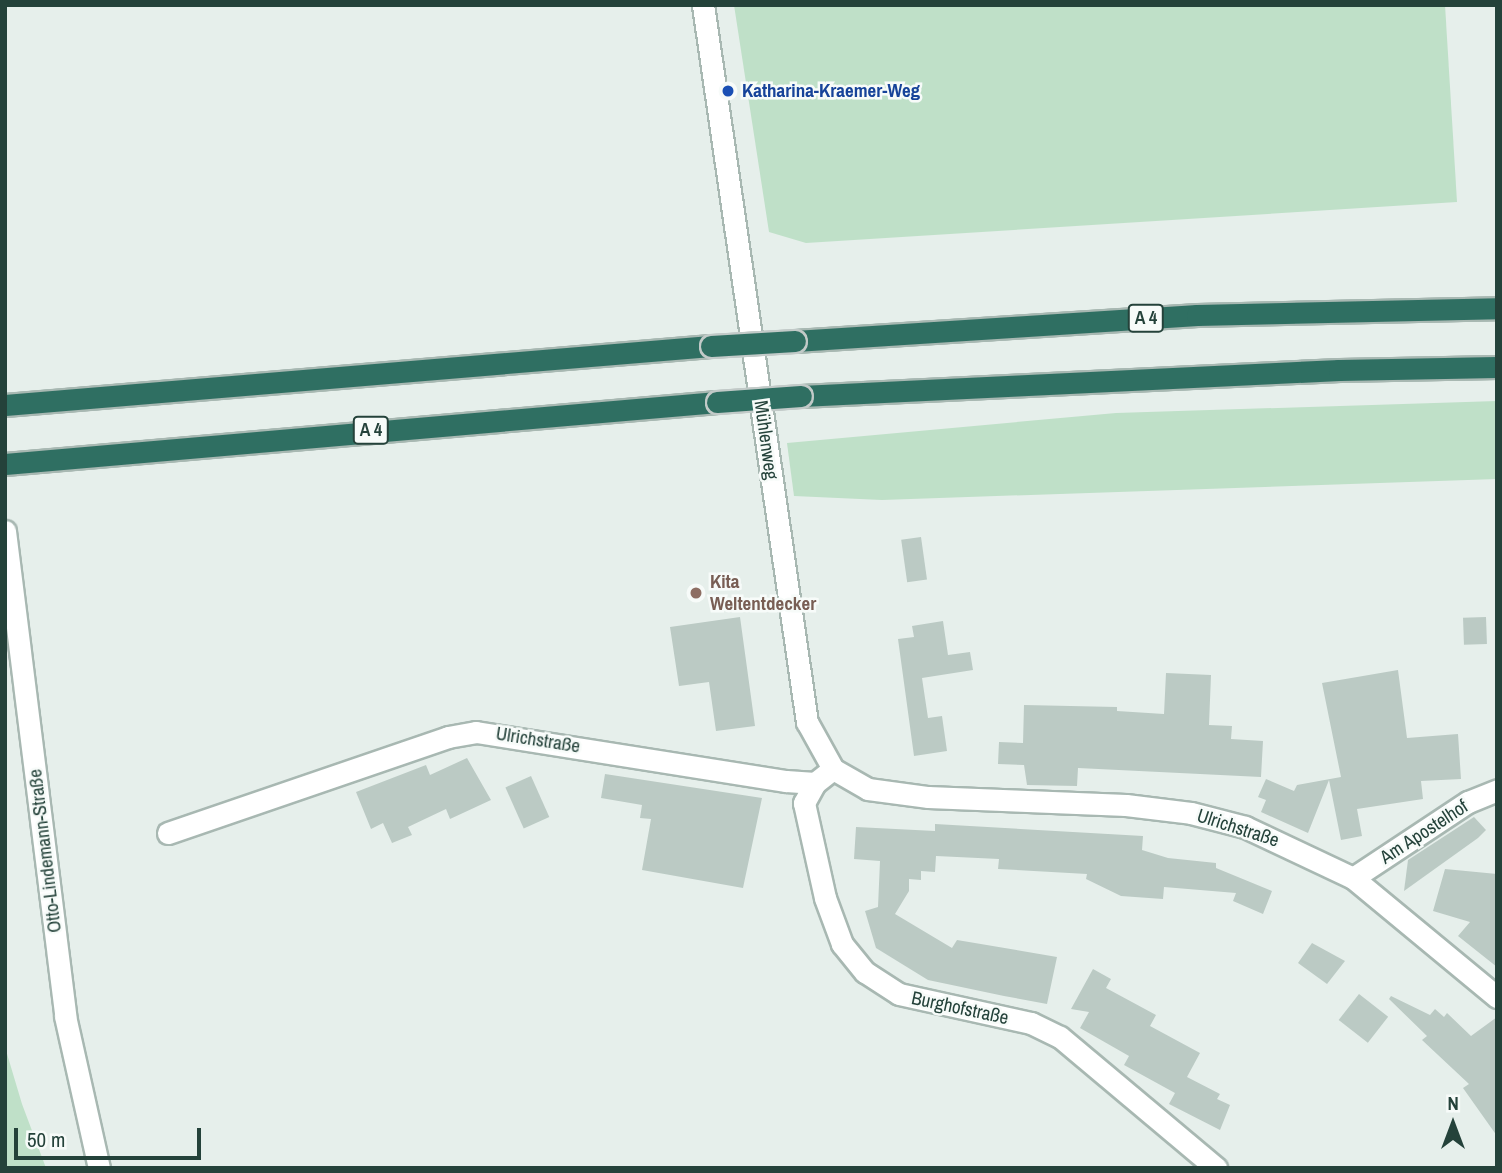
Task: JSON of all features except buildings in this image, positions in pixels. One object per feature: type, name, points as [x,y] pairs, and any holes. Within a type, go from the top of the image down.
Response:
[{"type":"highway","name":"A 4","points":[[15,404],[711,346],[1197,315],[1497,308]]},
{"type":"highway","name":"A 4","points":[[15,463],[717,402],[1339,370],[1497,368]]},
{"type":"street","name":"Mühlenweg","points":[[703,5],[807,722],[833,769]]},
{"type":"street","name":"Otto-Lindemann-Straße","points":[[5,531],[65,1016],[99,1168]]},
{"type":"street","name":"Ulrichstraße","points":[[168,832],[449,737],[476,732],[815,783]]},
{"type":"street","points":[[815,783],[833,769]]},
{"type":"street","name":"Ulrichstraße","points":[[833,769],[868,789],[928,797],[1126,805],[1191,813],[1245,827],[1353,878],[1497,997]]},
{"type":"street","name":"Burghofstraße","points":[[815,783],[804,803],[825,898],[842,944],[865,972],[881,983],[925,1003],[1031,1023],[1059,1037],[1216,1168]]},
{"type":"street","name":"Am Apostelhof","points":[[1353,878],[1468,802],[1497,790]]},
{"type":"green space","points":[[734,5],[1445,5],[1457,202],[806,243],[769,232]]},
{"type":"green space","points":[[1497,401],[1497,479],[882,500],[794,496],[787,443],[1116,413]]},
{"type":"green space","points":[[5,1047],[22,1104],[46,1168],[5,1168]]},
{"type":"place","name":"Katharina-Kraemer-Weg","points":[[728,91]]},
{"type":"place","name":"Kita Weltentdecker","points":[[696,593]]}]
